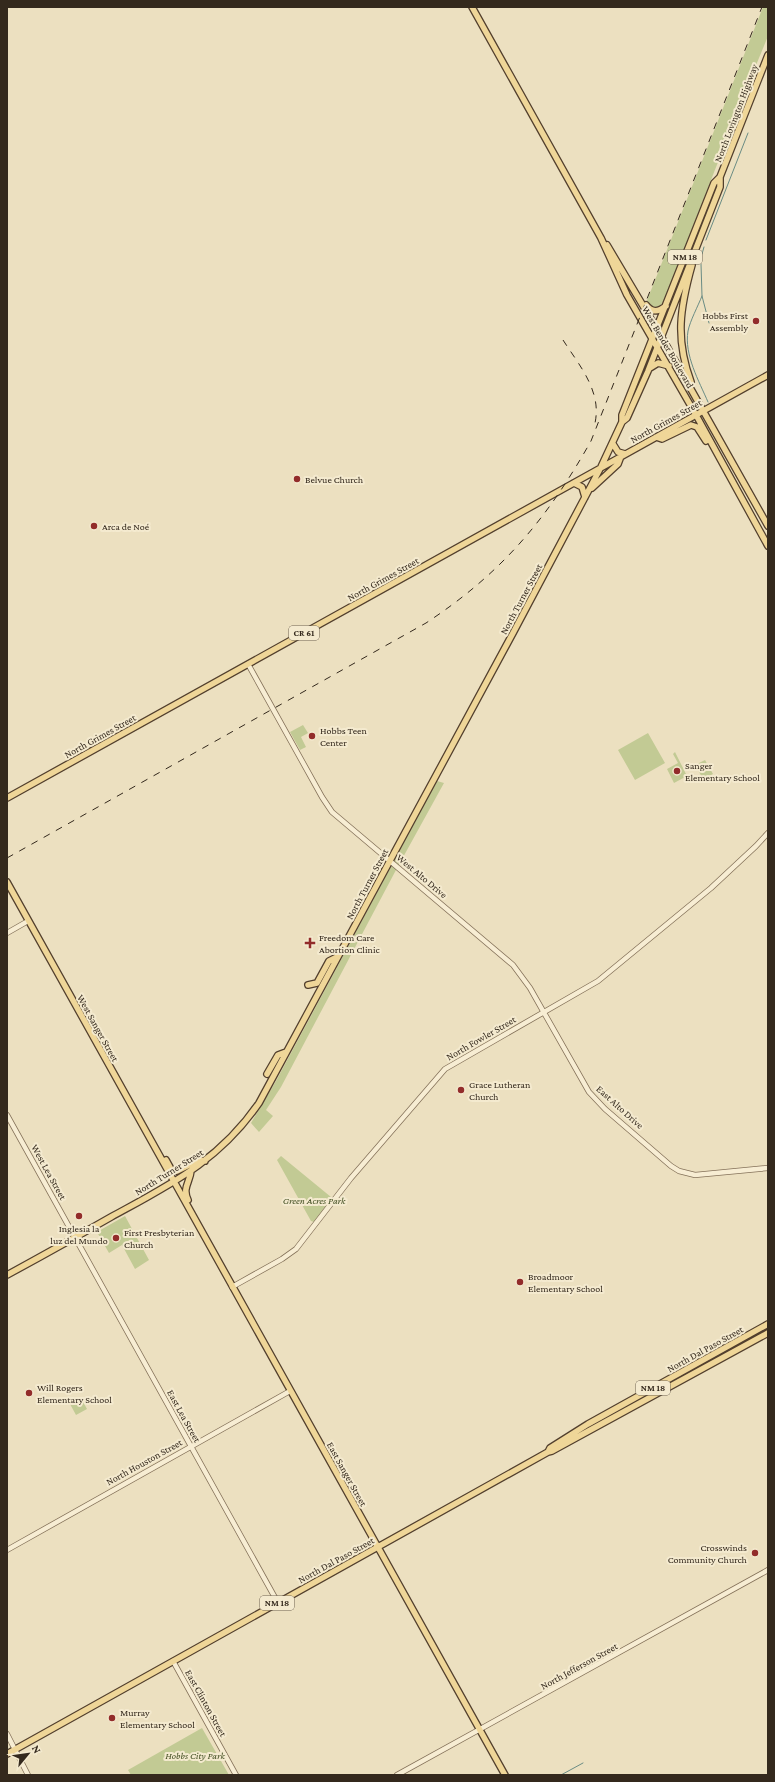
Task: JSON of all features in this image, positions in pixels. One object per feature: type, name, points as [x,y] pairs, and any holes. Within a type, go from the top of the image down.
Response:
[{"type":"main road","name":"West Bender Boulevard","points":[[472,7],[601,238],[624,289],[669,366],[768,546]]},
{"type":"main road","name":"North Lovington Highway","points":[[661,336],[720,187],[720,177],[768,55]]},
{"type":"main road","name":"North Lovington Highway","points":[[653,338],[714,183],[720,177]]},
{"type":"main road","name":"West Bender Boulevard","points":[[601,238],[608,246],[704,410],[768,526]]},
{"type":"main road","points":[[693,254],[693,263],[683,300],[680,333],[684,362],[695,395]]},
{"type":"main road","points":[[639,298],[652,311],[660,310],[666,306]]},
{"type":"main road","name":"North Turner Street","points":[[622,422],[627,418],[648,371],[661,336]]},
{"type":"main road","name":"North Turner Street","points":[[7,1275],[75,1238],[191,1171],[228,1141],[247,1120],[259,1103],[589,491],[622,422],[622,415],[653,338]]},
{"type":"main road","points":[[648,371],[655,363],[661,363],[669,366]]},
{"type":"main road","name":"North Grimes Street","points":[[7,798],[768,375]]},
{"type":"main road","points":[[656,437],[662,439],[688,426],[694,426],[700,430],[708,444],[715,450]]},
{"type":"main road","points":[[589,491],[618,464],[623,455],[618,452],[612,444]]},
{"type":"main road","points":[[731,479],[740,475]]},
{"type":"main road","points":[[574,482],[582,487],[585,498]]},
{"type":"main road","name":"West Sanger Street","points":[[7,882],[174,1182]]},
{"type":"main road","points":[[308,985],[317,983],[330,961],[337,956]]},
{"type":"main road","points":[[267,1074],[278,1055],[286,1052]]},
{"type":"main road","points":[[158,1154],[165,1159],[172,1169],[177,1171],[199,1160],[205,1161]]},
{"type":"main road","points":[[191,1171],[190,1178],[185,1188],[185,1195],[201,1226],[200,1229]]},
{"type":"main road","name":"East Sanger Street","points":[[174,1182],[505,1775]]},
{"type":"main road","name":"North Dal Paso Street","points":[[548,1452],[550,1448],[588,1424],[768,1324]]},
{"type":"main road","name":"North Dal Paso Street","points":[[7,1754],[548,1452],[552,1452],[592,1431],[768,1333]]},
{"type":"street","name":"West Alto Drive","points":[[248,664],[327,805],[339,819],[513,965],[527,982],[544,1013]]},
{"type":"street","name":"North Fowler Street","points":[[232,1287],[282,1259],[296,1249],[350,1178],[444,1069],[587,989],[614,970],[711,888],[768,833]]},
{"type":"street","points":[[7,933],[28,921]]},
{"type":"street","name":"East Alto Drive","points":[[544,1013],[583,1083],[606,1109],[671,1166],[679,1171],[695,1175],[768,1168]]},
{"type":"street","name":"West Lea Street","points":[[7,1115],[75,1238]]},
{"type":"street","name":"East Lea Street","points":[[75,1238],[278,1603]]},
{"type":"street","name":"North Houston Street","points":[[7,1550],[290,1391]]},
{"type":"street","name":"North Jefferson Street","points":[[397,1775],[768,1570]]},
{"type":"street","name":"East Clinton Street","points":[[173,1662],[236,1775]]},
{"type":"street","points":[[7,1734],[28,1775]]},
{"type":"green space","points":[[763,7],[768,7],[768,36],[732,124],[664,301],[660,306],[653,309],[646,303]]},
{"type":"green space","points":[[303,725],[308,733],[301,737],[306,747],[300,750],[290,732]]},
{"type":"green space","points":[[648,733],[665,763],[635,780],[618,750]]},
{"type":"green space","points":[[675,752],[687,776],[674,783],[667,769],[678,763],[673,754]]},
{"type":"green space","points":[[705,760],[713,774],[703,779],[695,765]]},
{"type":"green space","points":[[437,781],[444,783],[281,1087],[266,1110],[273,1116],[259,1132],[251,1123],[276,1081]]},
{"type":"green space","name":"Green Acres Park","points":[[281,1156],[331,1197],[331,1200],[314,1222],[311,1221],[277,1160]]},
{"type":"green space","points":[[125,1216],[149,1260],[135,1269],[122,1245],[109,1253],[97,1232]]},
{"type":"green space","points":[[81,1398],[87,1409],[76,1415],[70,1404]]},
{"type":"green space","name":"Hobbs City Park","points":[[202,1728],[229,1775],[131,1775],[128,1770]]},
{"type":"waterway","points":[[706,240],[748,133]]},
{"type":"waterway","points":[[702,254],[704,247]]},
{"type":"waterway","points":[[701,264],[702,296],[709,323]]},
{"type":"waterway","points":[[702,296],[692,318],[687,340],[693,368],[708,402]]},
{"type":"waterway","points":[[561,1775],[583,1763]]},
{"type":"railway","points":[[7,858],[426,623],[478,584],[500,564],[520,542],[539,520],[557,495],[591,441],[762,7]]},
{"type":"railway","points":[[563,340],[588,379],[592,389],[596,411],[595,423]]},
{"type":"place","name":"Hobbs First Assembly","points":[[756,321]]},
{"type":"place","name":"Belvue Church","points":[[297,479]]},
{"type":"place","name":"Arca de Noé","points":[[94,526]]},
{"type":"place","name":"Hobbs Teen Center","points":[[312,736]]},
{"type":"place","name":"Sanger Elementary School","points":[[677,771]]},
{"type":"place","name":"Freedom Care Abortion Clinic","points":[[310,943]]},
{"type":"place","name":"Grace Lutheran Church","points":[[461,1090]]},
{"type":"place","name":"Inglesia la luz del Mundo","points":[[79,1216]]},
{"type":"place","name":"First Presbyterian Church","points":[[116,1238]]},
{"type":"place","name":"Broadmoor Elementary School","points":[[520,1282]]},
{"type":"place","name":"Will Rogers Elementary School","points":[[29,1393]]},
{"type":"place","name":"Crosswinds Community Church","points":[[755,1553]]},
{"type":"place","name":"Murray Elementary School","points":[[112,1718]]}]
